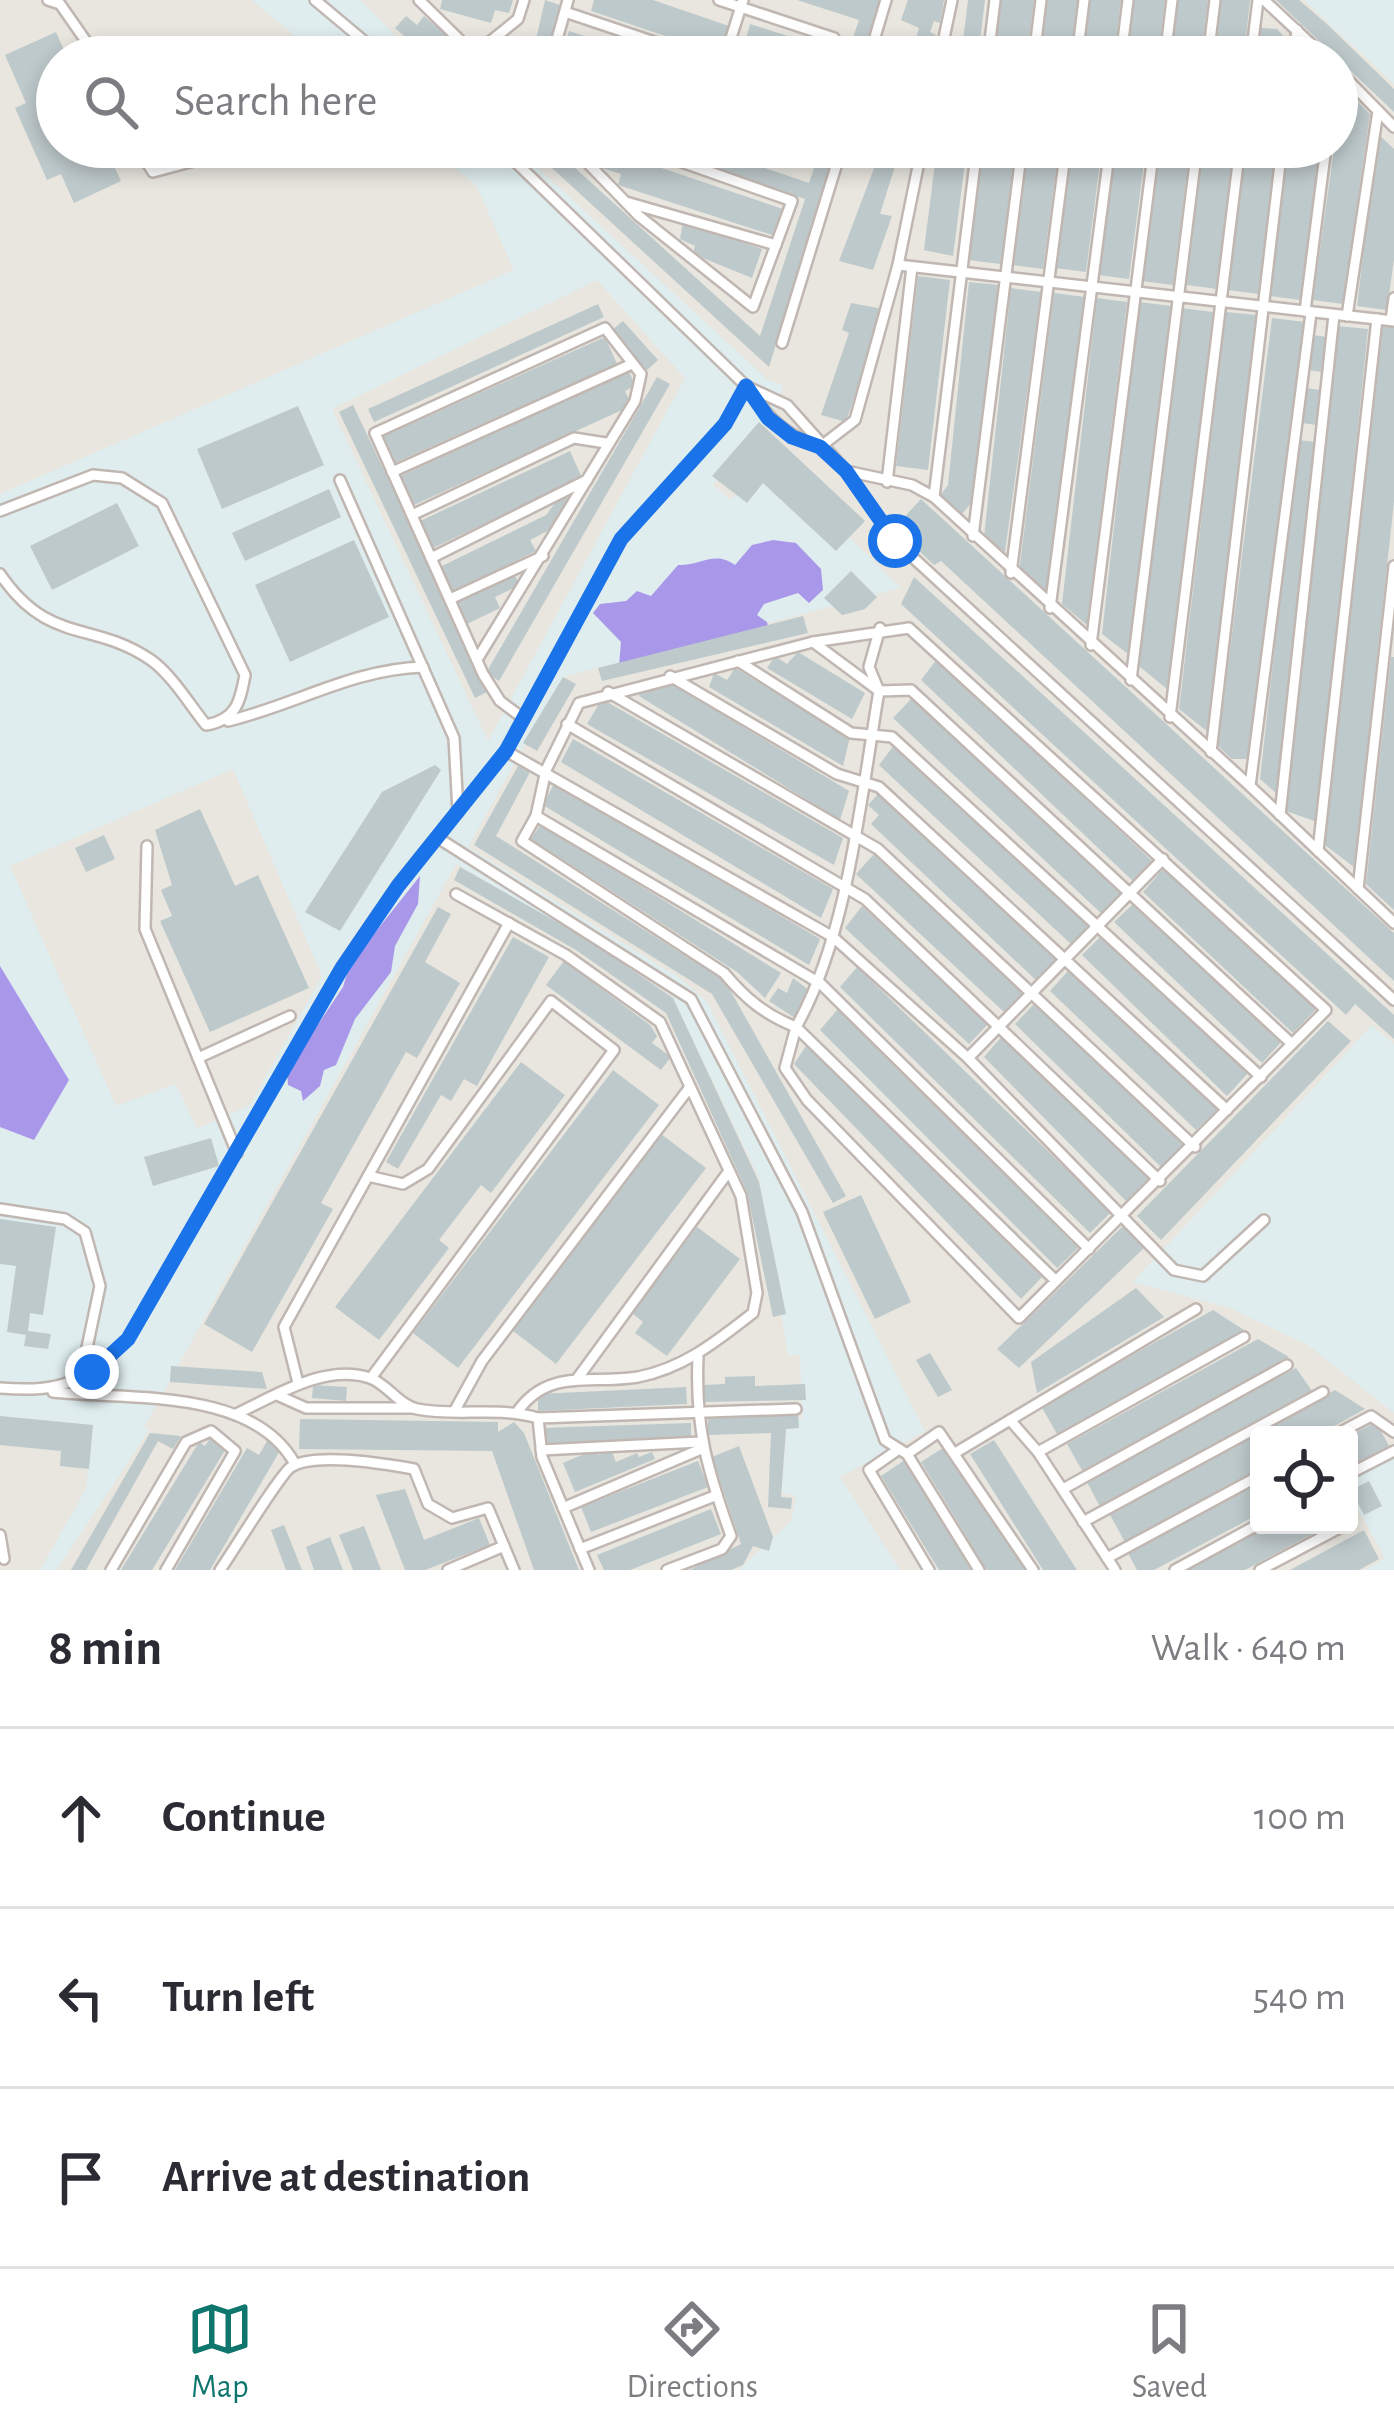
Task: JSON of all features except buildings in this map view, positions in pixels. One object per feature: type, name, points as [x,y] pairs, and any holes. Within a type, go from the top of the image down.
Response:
[{"type":"lane","points":[[48,0],[60,4],[82,36]]},
{"type":"lane","points":[[315,0],[358,36]]},
{"type":"lane","points":[[418,0],[453,36]]},
{"type":"lane","points":[[496,36],[518,19],[524,0]]},
{"type":"lane","points":[[719,0],[829,36]]},
{"type":"lane","points":[[875,36],[886,0]]},
{"type":"lane","points":[[944,36],[952,0]]},
{"type":"lane","points":[[990,36],[994,0]]},
{"type":"lane","points":[[1037,36],[1041,0]]},
{"type":"lane","points":[[1080,36],[1084,0]]},
{"type":"lane","points":[[1123,36],[1128,0]]},
{"type":"lane","points":[[1168,36],[1172,0]]},
{"type":"lane","points":[[1211,36],[1215,0]]},
{"type":"lane","points":[[1255,36],[1261,0],[1303,36]]},
{"type":"lane","points":[[732,36],[742,4]]},
{"type":"lane","points":[[559,36],[567,6],[645,36]]},
{"type":"lane","points":[[1296,36],[1297,30]]},
{"type":"lane","points":[[1358,91],[1394,127]]},
{"type":"lane","points":[[1347,316],[1378,111]]},
{"type":"lane","points":[[522,168],[746,386],[768,418],[792,437],[820,447]]},
{"type":"lane","points":[[593,168],[625,201],[754,307],[792,201],[698,168]]},
{"type":"lane","points":[[782,343],[836,168]]},
{"type":"lane","points":[[820,447],[855,421],[898,265],[918,168]]},
{"type":"lane","points":[[934,497],[974,168]]},
{"type":"lane","points":[[974,536],[1019,168]]},
{"type":"lane","points":[[1011,573],[1063,168]]},
{"type":"lane","points":[[1050,608],[1107,168]]},
{"type":"lane","points":[[1091,645],[1151,168]]},
{"type":"lane","points":[[1130,680],[1194,168]]},
{"type":"lane","points":[[1170,717],[1238,168]]},
{"type":"lane","points":[[1211,752],[1279,168]]},
{"type":"lane","points":[[1250,786],[1303,377],[1324,168]]},
{"type":"lane","points":[[625,201],[776,245]]},
{"type":"lane","points":[[898,265],[1392,321],[1394,298]]},
{"type":"lane","points":[[887,482],[912,267]]},
{"type":"lane","points":[[1280,815],[1334,315]]},
{"type":"lane","points":[[1318,851],[1377,319]]},
{"type":"lane","points":[[478,658],[635,401],[641,374],[605,328],[375,434],[478,658],[500,700],[524,719]]},
{"type":"lane","points":[[392,472],[632,364]]},
{"type":"lane","points":[[1303,377],[1327,381]]},
{"type":"lane","points":[[746,386],[787,405],[846,471],[895,541],[1394,1000]]},
{"type":"lane","points":[[47,1392],[81,1376],[128,1339],[342,968],[506,751],[621,539],[725,424],[746,386]]},
{"type":"lane","points":[[1296,431],[1321,433]]},
{"type":"lane","points":[[412,515],[574,438],[606,442]]},
{"type":"lane","points":[[846,471],[912,484],[934,497],[1394,923]]},
{"type":"lane","points":[[0,511],[93,475],[122,478],[162,503],[245,675],[239,706],[223,722]]},
{"type":"lane","points":[[431,557],[590,478]]},
{"type":"lane","points":[[340,480],[454,738],[458,812]]},
{"type":"lane","points":[[450,599],[544,556]]},
{"type":"lane","points":[[1358,889],[1394,566]]},
{"type":"lane","points":[[0,574],[18,602],[47,623],[151,661],[206,724],[268,712],[335,683],[389,668],[423,668]]},
{"type":"lane","points":[[880,628],[869,667],[879,691],[833,937],[820,984],[796,1027],[785,1068],[807,1100],[1019,1318],[1195,1147],[1327,1010],[909,628],[880,628],[813,643],[579,703],[546,770],[536,816],[522,841],[724,973],[744,997],[773,1018],[796,1027],[1056,1281]]},
{"type":"lane","points":[[813,643],[879,691],[911,690],[1292,1045]]},
{"type":"lane","points":[[738,661],[851,733],[892,737],[1261,1077]]},
{"type":"lane","points":[[670,676],[860,784],[879,787],[1227,1110]]},
{"type":"lane","points":[[608,692],[878,849],[1195,1147]]},
{"type":"lane","points":[[567,724],[865,898],[1160,1181]]},
{"type":"lane","points":[[506,751],[833,937],[968,1058],[1174,1270],[1203,1276],[1264,1220]]},
{"type":"lane","points":[[536,816],[820,984],[1089,1249]]},
{"type":"lane","points":[[438,838],[691,999],[802,1212],[885,1440],[903,1451],[979,1570]]},
{"type":"lane","points":[[147,846],[145,929],[237,1154]]},
{"type":"lane","points":[[968,1058],[1069,961],[1163,859]]},
{"type":"lane","points":[[457,894],[566,955],[660,1022],[741,1196],[757,1293],[753,1313],[698,1357],[638,1377],[557,1379],[529,1395],[517,1412]]},
{"type":"lane","points":[[298,1383],[284,1327],[509,923]]},
{"type":"lane","points":[[368,1176],[403,1184],[428,1168],[550,1001],[614,1050],[371,1378]]},
{"type":"lane","points":[[197,1058],[290,1016]]},
{"type":"lane","points":[[455,1410],[482,1361],[690,1087]]},
{"type":"lane","points":[[577,1378],[729,1171]]},
{"type":"lane","points":[[0,1209],[65,1219],[85,1232],[100,1286],[81,1376]]},
{"type":"lane","points":[[956,1453],[1196,1309]]},
{"type":"lane","points":[[1038,1452],[1244,1337]]},
{"type":"lane","points":[[667,1570],[722,1549],[731,1535],[700,1446],[695,1412],[698,1357]]},
{"type":"lane","points":[[1063,1490],[1287,1365]]},
{"type":"lane","points":[[236,1414],[298,1383],[371,1378],[413,1408]]},
{"type":"lane","points":[[0,1388],[236,1414],[285,1446],[295,1464]]},
{"type":"lane","points":[[1083,1522],[1324,1392]]},
{"type":"lane","points":[[277,1395],[306,1408],[517,1412],[538,1418],[796,1409]]},
{"type":"lane","points":[[1352,1426],[1371,1416],[1394,1432]]},
{"type":"lane","points":[[538,1418],[541,1450],[589,1570]]},
{"type":"lane","points":[[1010,1420],[1038,1452],[1114,1570]]},
{"type":"lane","points":[[111,1570],[186,1442],[211,1431],[235,1451],[166,1570]]},
{"type":"lane","points":[[929,1570],[868,1470],[938,1432],[1034,1570]]},
{"type":"lane","points":[[541,1450],[700,1446]]},
{"type":"lane","points":[[563,1508],[700,1446]]},
{"type":"lane","points":[[1358,1469],[1394,1451]]},
{"type":"lane","points":[[220,1570],[258,1519],[280,1476],[295,1464],[372,1461],[414,1469],[428,1504],[452,1518],[488,1508],[514,1570]]},
{"type":"lane","points":[[1107,1558],[1250,1481]]},
{"type":"lane","points":[[580,1550],[716,1495]]},
{"type":"lane","points":[[1175,1570],[1250,1529]]},
{"type":"lane","points":[[1260,1570],[1328,1534]]},
{"type":"lane","points":[[0,1535],[4,1559]]},
{"type":"lane","points":[[448,1570],[504,1546]]},
{"type":"shaded area","points":[[0,0],[252,0],[296,36],[36,36],[36,168],[455,168],[476,185],[514,270],[0,494]]},
{"type":"shaded area","points":[[360,0],[1304,0],[1343,36],[396,36]]},
{"type":"shaded area","points":[[1358,50],[1394,84],[1394,1044],[1372,1025],[1133,1282],[1230,1308],[1308,1345],[1394,1413],[1394,1455],[1358,1471],[1358,1426],[1250,1426],[1250,1534],[1358,1534],[1358,1509],[1385,1558],[1365,1570],[900,1570],[840,1477],[925,1431],[707,1002],[681,979],[468,847],[563,677],[901,588],[827,515],[810,528],[753,474],[731,500],[713,485],[778,405],[783,386],[768,380],[538,168],[1358,168]]},
{"type":"shaded area","points":[[597,280],[685,378],[488,741],[332,409]]},
{"type":"shaded area","points":[[773,540],[796,543],[821,569],[823,590],[809,603],[798,593],[764,604],[757,615],[767,622],[770,634],[619,666],[621,642],[593,613],[600,604],[626,601],[637,591],[651,596],[678,565],[714,559],[735,565],[752,545]]},
{"type":"shaded area","points":[[233,769],[322,976],[250,1105],[197,1129],[176,1084],[116,1106],[10,866]]},
{"type":"shaded area","points":[[456,864],[669,989],[759,1178],[788,1355],[800,1355],[802,1419],[787,1421],[782,1493],[796,1496],[791,1521],[739,1570],[57,1570],[149,1430],[144,1427]]},
{"type":"shaded area","points":[[420,876],[418,904],[395,946],[391,972],[355,1019],[336,1065],[324,1070],[320,1086],[303,1101],[301,1091],[288,1085],[287,1071],[343,987],[350,964]]},
{"type":"shaded area","points":[[0,966],[69,1080],[34,1140],[0,1127]]},
{"type":"shaded area","points":[[0,1416],[93,1425],[86,1489],[40,1570],[0,1570]]},
{"type":"route","points":[[92,1372],[128,1339],[342,968],[398,886],[506,751],[621,539],[664,486],[725,424],[746,386],[768,418],[792,437],[820,447],[846,471],[895,541]]}]
